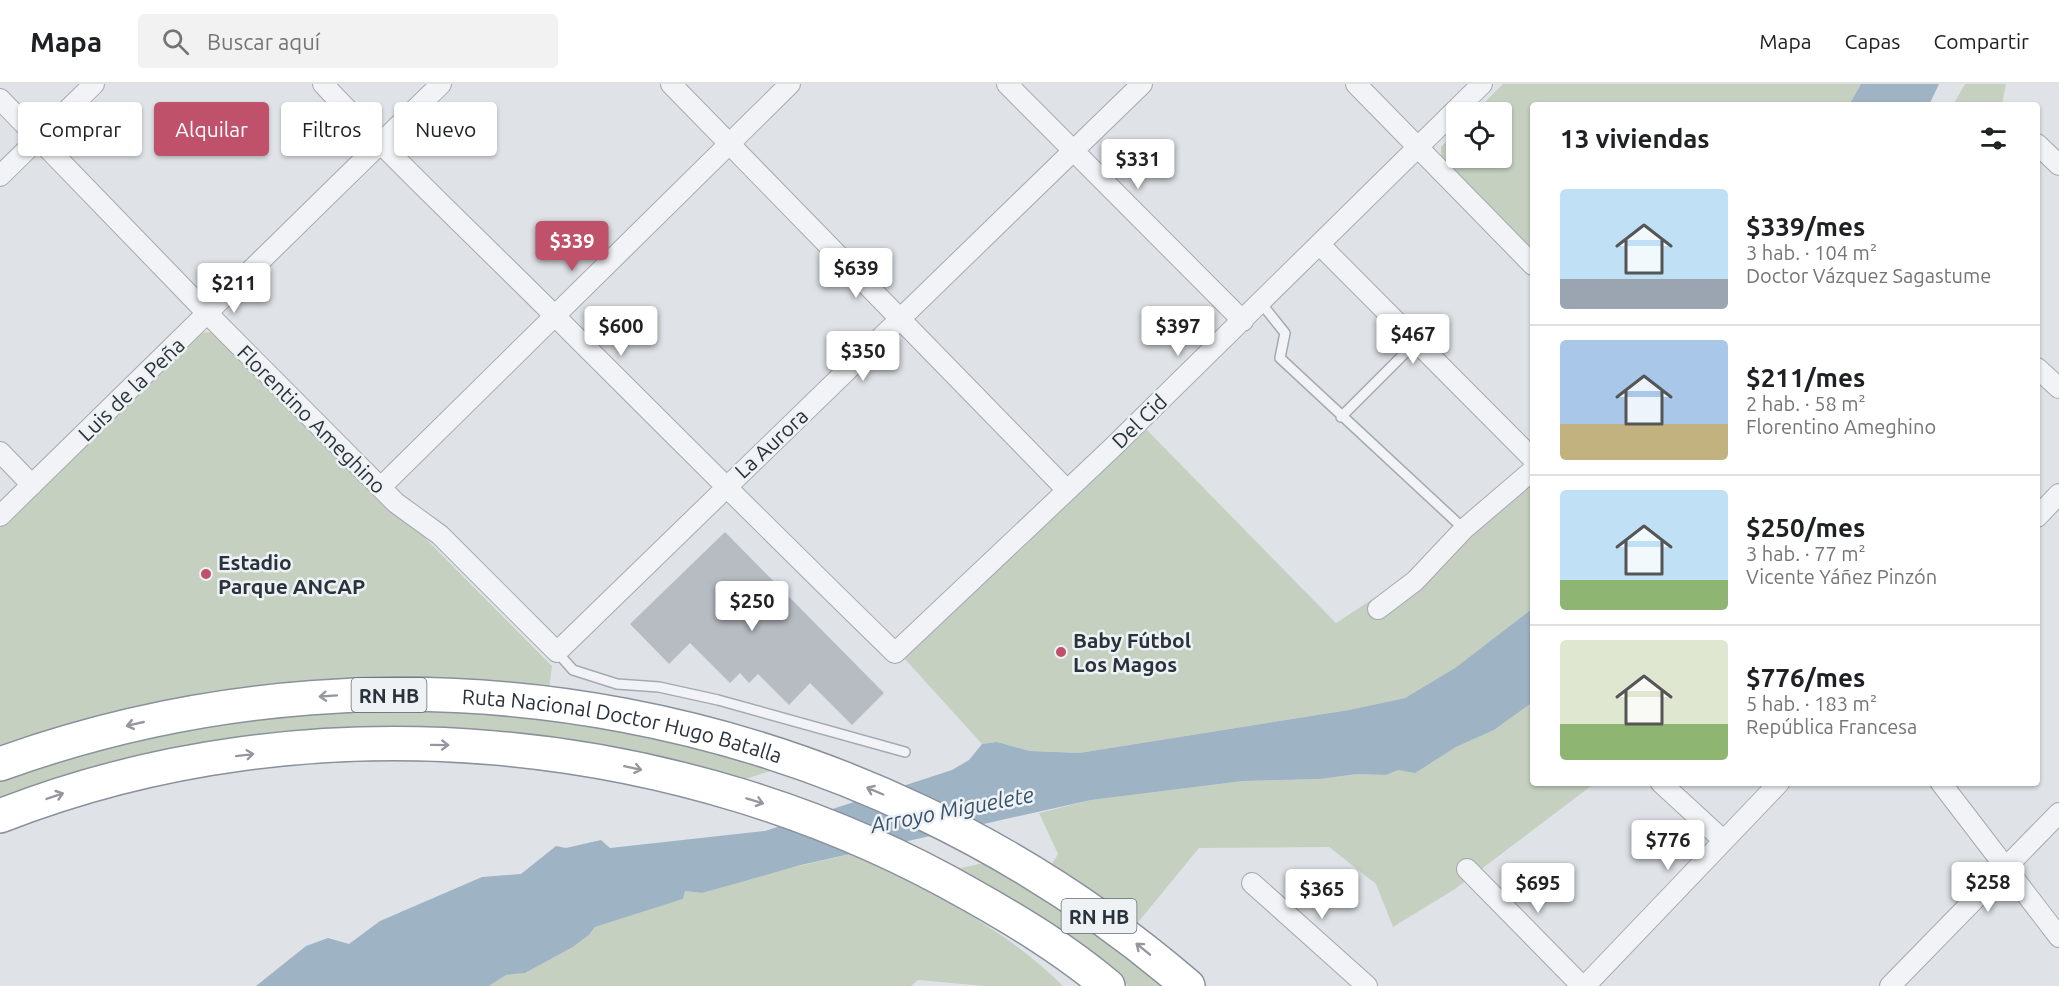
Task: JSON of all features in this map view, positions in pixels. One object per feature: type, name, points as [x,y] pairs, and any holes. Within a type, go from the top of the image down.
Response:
[{"type":"highway","name":"Ruta Nacional Doctor Hugo Batalla","points":[[0,764],[84,736],[153,720],[281,700],[345,695],[476,696],[536,701],[652,719],[780,753],[880,792],[934,817],[1003,854],[1086,906],[1188,986]]},
{"type":"highway","name":"Ruta Nacional Doctor Hugo Batalla","points":[[0,816],[74,790],[150,770],[222,758],[358,745],[435,745],[525,750],[585,758],[699,784],[834,828],[928,871],[986,903],[1047,940],[1108,986]]},
{"type":"highway","points":[[986,903],[1013,933],[1072,986]]},
{"type":"street","points":[[75,102],[94,84]]},
{"type":"street","points":[[324,84],[341,102]]},
{"type":"street","name":"Luis de la Peña","points":[[382,142],[441,84]]},
{"type":"street","points":[[671,84],[1066,489]]},
{"type":"street","points":[[381,487],[790,84]]},
{"type":"street","points":[[1007,84],[1243,321]]},
{"type":"street","name":"La Aurora","points":[[557,652],[1142,84]]},
{"type":"street","points":[[1356,84],[1530,262]]},
{"type":"street","name":"Del Cid","points":[[724,488],[895,652],[1243,321],[1482,84]]},
{"type":"street","name":"Florentino Ameghino","points":[[0,99],[18,117]]},
{"type":"street","points":[[382,146],[554,315],[724,488]]},
{"type":"street","points":[[2040,147],[2059,165]]},
{"type":"street","points":[[0,176],[20,156]]},
{"type":"street","name":"Florentino Ameghino","points":[[55,156],[396,503],[440,535],[557,652]]},
{"type":"street","name":"Luis de la Peña","points":[[0,516],[368,156]]},
{"type":"street","points":[[1320,244],[1530,456]]},
{"type":"street","points":[[2040,371],[2059,388]]},
{"type":"street","points":[[0,452],[32,485]]},
{"type":"street","points":[[1378,609],[1416,581],[1464,529],[1530,473]]},
{"type":"street","points":[[2040,514],[2059,494]]},
{"type":"street","points":[[1663,786],[1723,840]]},
{"type":"street","points":[[1467,869],[1584,986],[1776,786]]},
{"type":"street","points":[[1943,786],[2059,937]]},
{"type":"street","points":[[1890,986],[2059,813]]},
{"type":"street","points":[[1252,883],[1367,986]]},
{"type":"lane","points":[[1261,303],[1286,333],[1280,358],[1464,529]]},
{"type":"lane","points":[[1341,417],[1417,341]]},
{"type":"lane","points":[[557,652],[573,670],[616,684],[659,687],[718,700],[905,752]]},
{"type":"green space","points":[[1503,84],[1861,84],[1851,102],[1530,102],[1530,254],[1452,168],[1512,168],[1512,102],[1485,102]]},
{"type":"green space","points":[[1965,84],[2006,84],[2003,102],[1955,102]]},
{"type":"green space","points":[[1446,142],[1446,161],[1441,156],[1441,147]]},
{"type":"green space","points":[[212,332],[222,336],[393,512],[424,537],[552,666],[549,689],[508,686],[151,707],[0,746],[0,528],[192,337]]},
{"type":"green space","points":[[1142,425],[1336,623],[1449,549],[1530,485],[1530,610],[1455,668],[1405,698],[1349,710],[1079,753],[1030,751],[997,742],[982,744],[904,658]]},
{"type":"green space","points":[[1530,704],[1530,786],[1591,786],[1455,889],[1393,927],[1376,884],[1329,847],[1199,848],[1135,926],[1049,869],[1058,854],[1039,813],[1091,800],[1243,781],[1320,779],[1357,774],[1386,775],[1398,770],[1415,772],[1456,747],[1494,730]]},
{"type":"green space","points":[[466,708],[626,727],[780,768],[739,781],[395,732],[0,805],[0,776],[93,747],[275,713]]},
{"type":"green space","points":[[855,853],[938,897],[990,928],[1039,964],[1063,986],[985,986],[918,980],[911,986],[489,986],[506,975],[525,973],[573,947],[589,935],[595,927],[683,899],[685,891],[702,893],[765,874]]},
{"type":"green space","points":[[989,862],[1040,891],[1169,986],[1128,986],[1108,969],[956,869]]},
{"type":"water","points":[[1861,84],[1939,84],[1930,102],[1851,102]]},
{"type":"water","name":"Arroyo Miguelete","points":[[1530,610],[1530,704],[1494,730],[1456,747],[1415,773],[1398,770],[1386,775],[1357,774],[1320,779],[1243,781],[1091,800],[801,865],[702,893],[685,891],[683,899],[595,927],[589,935],[573,947],[525,973],[506,975],[489,986],[256,986],[306,946],[328,938],[349,944],[380,921],[482,877],[521,874],[556,846],[566,848],[601,840],[610,848],[765,831],[952,770],[969,760],[982,744],[997,742],[1030,751],[1079,753],[1349,710],[1405,698],[1455,668]]},
{"type":"building","points":[[725,532],[884,693],[852,725],[810,683],[789,705],[758,674],[749,683],[740,673],[730,683],[690,643],[669,664],[630,624]]},
{"type":"place","name":"Estadio Parque ANCAP","points":[[206,574]]},
{"type":"place","name":"Baby Fútbol Los Magos","points":[[1061,652]]}]
